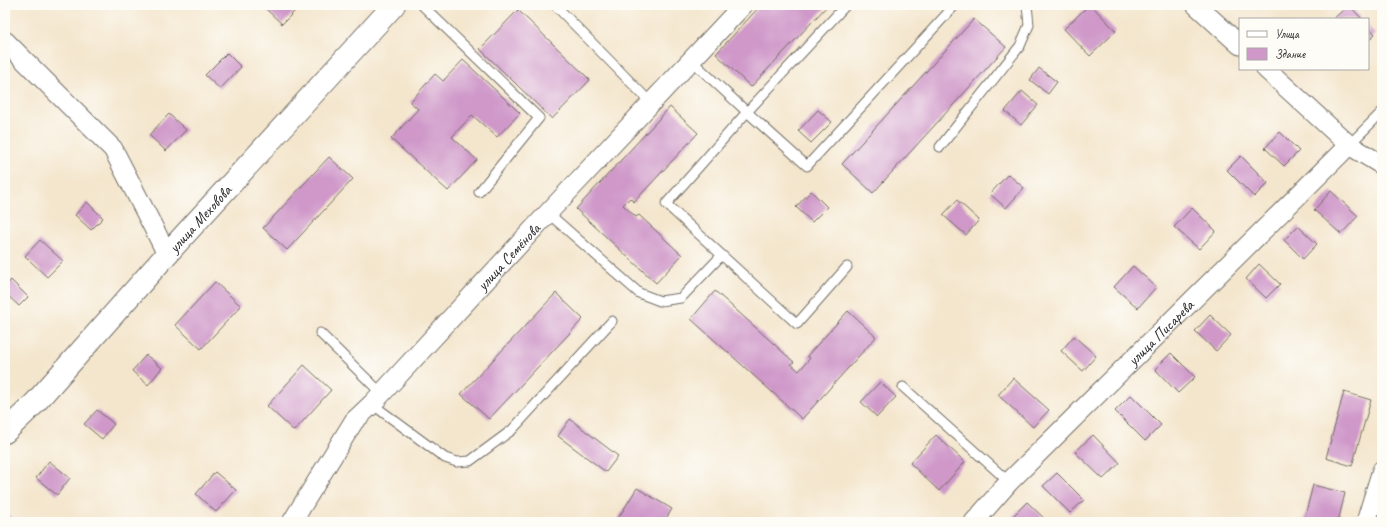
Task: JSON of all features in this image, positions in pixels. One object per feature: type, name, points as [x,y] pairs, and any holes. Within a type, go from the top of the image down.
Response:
[{"type":"street","name":"улица Меховова","points":[[5,432],[34,403],[167,254],[394,5]]},
{"type":"street","name":"улица Семёнова","points":[[292,522],[354,421],[743,5]]},
{"type":"street","points":[[1196,5],[1239,44]]},
{"type":"street","points":[[5,41],[113,149],[167,254]]},
{"type":"street","points":[[1267,70],[1348,145],[1382,165]]},
{"type":"street","name":"улица Писарева","points":[[974,522],[1009,482],[1348,145]]},
{"type":"street","points":[[1366,522],[1382,470]]},
{"type":"lane","points":[[422,5],[539,118],[479,192]]},
{"type":"lane","points":[[555,5],[652,103]]},
{"type":"lane","points":[[846,5],[746,112],[666,204],[797,324],[847,267]]},
{"type":"lane","points":[[691,60],[746,112],[807,166],[955,5]]},
{"type":"lane","points":[[940,147],[1020,46],[1028,26],[1027,5]]},
{"type":"lane","points":[[1348,145],[1382,112]]},
{"type":"lane","points":[[548,213],[639,293],[660,301],[681,298],[721,256]]},
{"type":"lane","points":[[320,333],[377,398],[445,458],[457,462],[470,461],[512,430],[612,321]]},
{"type":"lane","points":[[904,387],[1009,482]]},
{"type":"building","points":[[270,5],[301,5],[282,24],[266,9]]},
{"type":"building","points":[[761,5],[828,5],[751,87],[716,54]]},
{"type":"building","points":[[1089,5],[1091,5],[1116,31],[1090,56],[1064,29]]},
{"type":"building","points":[[1349,5],[1361,18],[1334,18]]},
{"type":"building","points":[[518,10],[590,80],[552,119],[480,49]]},
{"type":"building","points":[[974,19],[1006,47],[873,193],[842,164]]},
{"type":"building","points":[[1369,27],[1375,34],[1369,40]]},
{"type":"building","points":[[227,53],[241,67],[220,89],[205,75]]},
{"type":"building","points":[[463,60],[520,113],[497,137],[472,115],[452,137],[477,160],[448,191],[391,139],[418,109],[410,102],[435,74],[443,81]]},
{"type":"building","points":[[1039,68],[1057,82],[1048,94],[1030,80]]},
{"type":"building","points":[[1022,91],[1038,105],[1021,125],[1005,111]]},
{"type":"building","points":[[670,107],[698,133],[634,202],[630,198],[623,205],[636,217],[639,215],[682,255],[656,283],[576,209]]},
{"type":"building","points":[[818,110],[832,122],[811,143],[798,131]]},
{"type":"building","points":[[169,114],[186,130],[166,151],[149,135]]},
{"type":"building","points":[[1280,132],[1299,151],[1284,166],[1265,148]]},
{"type":"building","points":[[1241,156],[1268,183],[1254,197],[1227,170]]},
{"type":"building","points":[[329,157],[353,179],[287,250],[263,228]]},
{"type":"building","points":[[1008,174],[1024,188],[1006,208],[990,194]]},
{"type":"building","points":[[811,191],[827,207],[812,222],[796,207]]},
{"type":"building","points":[[1331,191],[1358,216],[1341,234],[1314,210]]},
{"type":"building","points":[[957,200],[979,220],[966,235],[943,215]]},
{"type":"building","points":[[87,202],[103,218],[91,230],[75,215]]},
{"type":"building","points":[[1192,208],[1216,231],[1199,249],[1174,227]]},
{"type":"building","points":[[1298,226],[1317,244],[1303,259],[1284,240]]},
{"type":"building","points":[[40,240],[63,261],[47,277],[25,256]]},
{"type":"building","points":[[1259,264],[1280,284],[1266,298],[1246,279]]},
{"type":"building","points":[[1133,266],[1156,287],[1138,308],[1114,287]]},
{"type":"building","points":[[11,280],[28,297],[19,306],[5,293],[5,287]]},
{"type":"building","points":[[215,282],[241,306],[201,349],[175,325]]},
{"type":"building","points":[[715,291],[794,362],[791,364],[799,371],[810,358],[807,356],[848,311],[876,337],[802,419],[691,319]]},
{"type":"building","points":[[556,293],[583,319],[489,419],[461,394]]},
{"type":"building","points":[[1210,315],[1231,335],[1216,351],[1195,331]]},
{"type":"building","points":[[1074,336],[1096,356],[1083,371],[1061,351]]},
{"type":"building","points":[[1171,353],[1195,377],[1178,393],[1155,369]]},
{"type":"building","points":[[146,355],[162,368],[148,385],[132,371]]},
{"type":"building","points":[[304,365],[331,390],[294,431],[267,406]]},
{"type":"building","points":[[1013,378],[1049,410],[1033,427],[998,395]]},
{"type":"building","points":[[880,382],[896,397],[877,417],[861,402]]},
{"type":"building","points":[[1344,392],[1371,400],[1352,466],[1326,458]]},
{"type":"building","points":[[1131,395],[1161,425],[1145,441],[1115,411]]},
{"type":"building","points":[[97,410],[114,424],[102,439],[84,424]]},
{"type":"building","points":[[570,419],[618,456],[606,472],[558,436]]},
{"type":"building","points":[[936,435],[965,462],[939,491],[910,463]]},
{"type":"building","points":[[1093,435],[1120,463],[1103,479],[1075,452]]},
{"type":"building","points":[[49,461],[70,478],[57,495],[36,478]]},
{"type":"building","points":[[215,472],[236,490],[216,512],[196,494]]},
{"type":"building","points":[[1057,473],[1084,500],[1070,513],[1043,486]]},
{"type":"building","points":[[1313,485],[1345,493],[1338,522],[1311,522],[1304,520]]},
{"type":"building","points":[[637,488],[672,509],[664,522],[621,522],[617,520]]},
{"type":"building","points":[[1027,502],[1048,522],[1017,522],[1012,517]]},
{"type":"building","points":[[5,512],[16,522],[5,522]]}]
